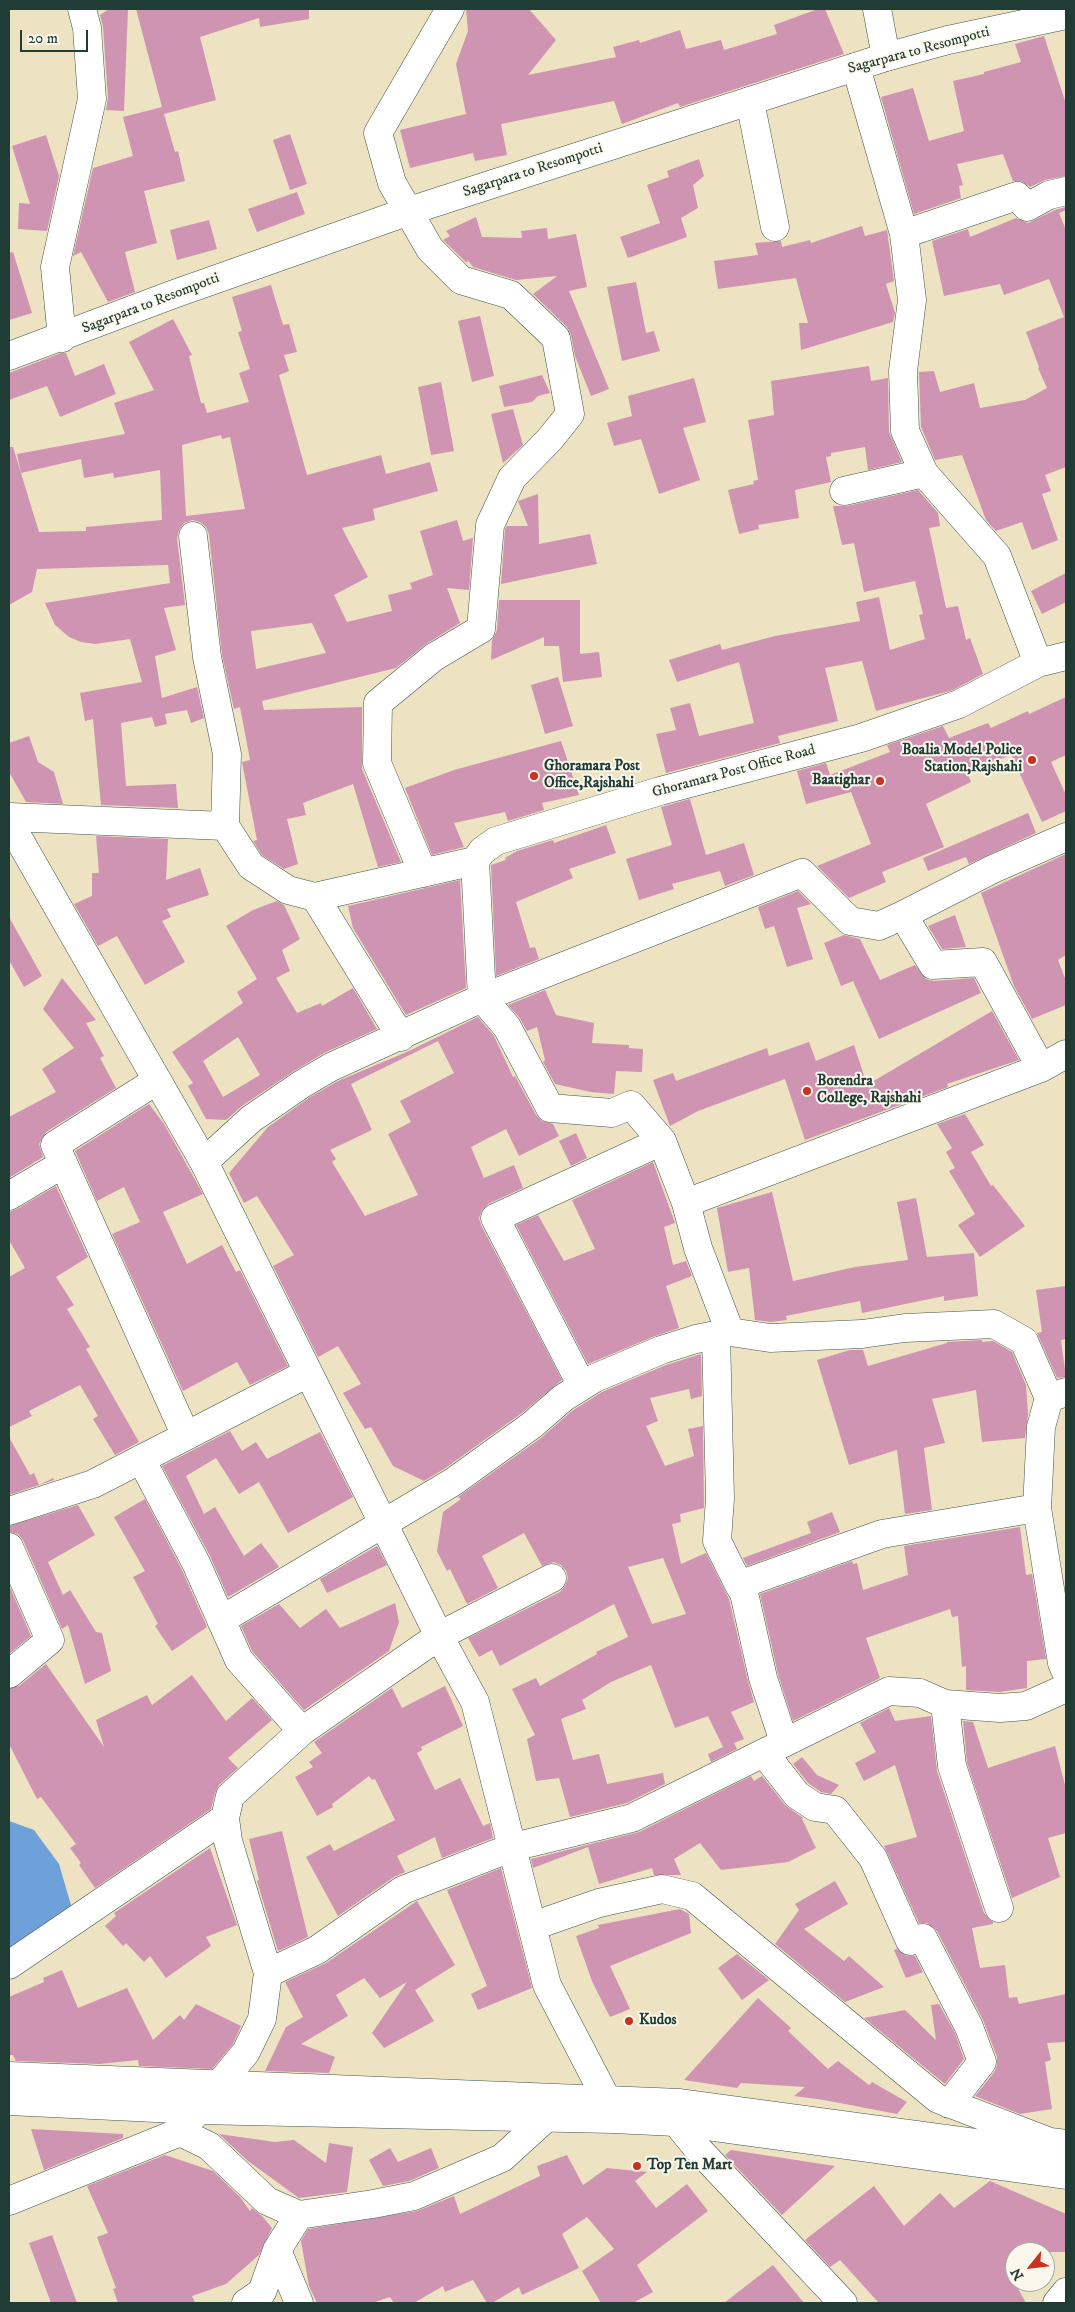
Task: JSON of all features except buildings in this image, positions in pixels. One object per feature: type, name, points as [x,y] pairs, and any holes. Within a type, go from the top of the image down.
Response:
[{"type":"street","points":[[62,338],[55,267],[92,99],[87,28],[82,9]]},
{"type":"street","points":[[423,873],[377,763],[378,703],[434,657],[481,629],[490,525],[512,478],[550,439],[570,414],[556,338],[511,296],[462,280],[430,249],[392,183],[378,133],[450,9]]},
{"type":"street","points":[[876,9],[886,57]]},
{"type":"street","name":"Sagarpara to Resompotti","points":[[9,356],[62,338],[174,294],[409,211],[886,57],[948,40],[1066,15]]},
{"type":"street","points":[[856,67],[904,234],[912,300],[903,371],[905,431],[924,473],[997,556],[1038,663]]},
{"type":"street","points":[[750,102],[775,227]]},
{"type":"street","points":[[904,234],[1017,196],[1027,207],[1049,195],[1066,191]]},
{"type":"street","points":[[844,491],[924,473]]},
{"type":"street","points":[[193,536],[207,657],[227,754],[225,826],[251,866],[288,890],[315,897],[475,861],[482,998],[508,1027],[550,1108],[612,1113],[631,1105],[662,1141],[686,1203],[723,1334],[720,1498],[717,1541],[744,1593],[763,1678],[774,1748],[797,1795],[815,1807],[835,1810],[873,1858],[910,1941],[923,1938],[969,2027],[982,2062],[949,2104]]},
{"type":"street","name":"Ghoramara Post Office Road","points":[[475,861],[482,851],[496,841],[660,791],[861,738],[959,704],[1038,663],[1066,656]]},
{"type":"street","points":[[9,816],[225,826]]},
{"type":"street","points":[[9,822],[204,1162],[439,1636],[476,1702],[547,1985],[610,2109]]},
{"type":"street","points":[[204,1162],[251,1119],[302,1084],[331,1067],[401,1037],[482,998],[802,873],[850,921],[879,926],[993,869],[1066,837]]},
{"type":"street","points":[[315,897],[401,1037]]},
{"type":"street","points":[[903,914],[933,965],[983,962],[1041,1068]]},
{"type":"street","points":[[686,1203],[1041,1068],[1066,1054]]},
{"type":"street","points":[[156,1081],[55,1144],[186,1436]]},
{"type":"street","points":[[582,1386],[495,1218],[662,1141]]},
{"type":"street","points":[[9,1196],[63,1164]]},
{"type":"street","points":[[221,1620],[453,1482],[532,1425],[563,1398],[595,1378],[661,1350],[723,1334],[770,1338],[862,1334],[914,1327],[994,1324],[1024,1340],[1057,1395],[1041,1426],[1037,1508],[1062,1663],[1066,1672]]},
{"type":"street","points":[[9,1511],[93,1484],[308,1373]]},
{"type":"street","points":[[141,1459],[196,1563],[239,1660],[302,1731]]},
{"type":"street","points":[[739,1584],[882,1534],[1037,1508]]},
{"type":"street","points":[[9,1547],[50,1640],[9,1674]]},
{"type":"street","points":[[9,2201],[180,2132],[246,2052],[262,2018],[268,1972],[228,1841],[225,1818],[230,1796],[302,1731],[439,1636],[552,1578]]},
{"type":"street","points":[[268,1972],[318,1950],[403,1890],[512,1847],[632,1818],[888,1691],[920,1693],[945,1704],[1000,1708],[1026,1706],[1066,1688]]},
{"type":"street","points":[[945,1704],[952,1766],[999,1908]]},
{"type":"street","points":[[9,1965],[225,1818]]},
{"type":"street","points":[[532,1926],[599,1903],[662,1889],[692,1896],[938,2099],[1050,2142],[1066,2144]]},
{"type":"street","points":[[9,2076],[218,2086],[547,2108]]},
{"type":"street","points":[[9,2101],[198,2110],[547,2108],[672,2112],[1066,2155]]},
{"type":"street","points":[[180,2132],[209,2146],[267,2201],[299,2215],[414,2196],[502,2158],[547,2108]]},
{"type":"street","points":[[672,2112],[1066,2175]]},
{"type":"street","points":[[672,2112],[698,2148],[843,2303]]},
{"type":"street","points":[[246,2303],[262,2292],[278,2250],[299,2215]]},
{"type":"street","points":[[278,2250],[299,2303]]},
{"type":"street","points":[[1057,2303],[1066,2292]]},
{"type":"water","points":[[9,1821],[34,1830],[59,1864],[73,1912],[9,1953]]},
{"type":"place","name":"Boalia Model Police Station,Rajshahi","points":[[1032,760]]},
{"type":"place","name":"Ghoramara Post Office,Rajshahi","points":[[534,776]]},
{"type":"place","name":"Baatighar","points":[[880,781]]},
{"type":"place","name":"Borendra College, Rajshahi","points":[[807,1091]]},
{"type":"place","name":"Kudos","points":[[629,2021]]},
{"type":"place","name":"Top Ten Mart","points":[[637,2166]]}]
